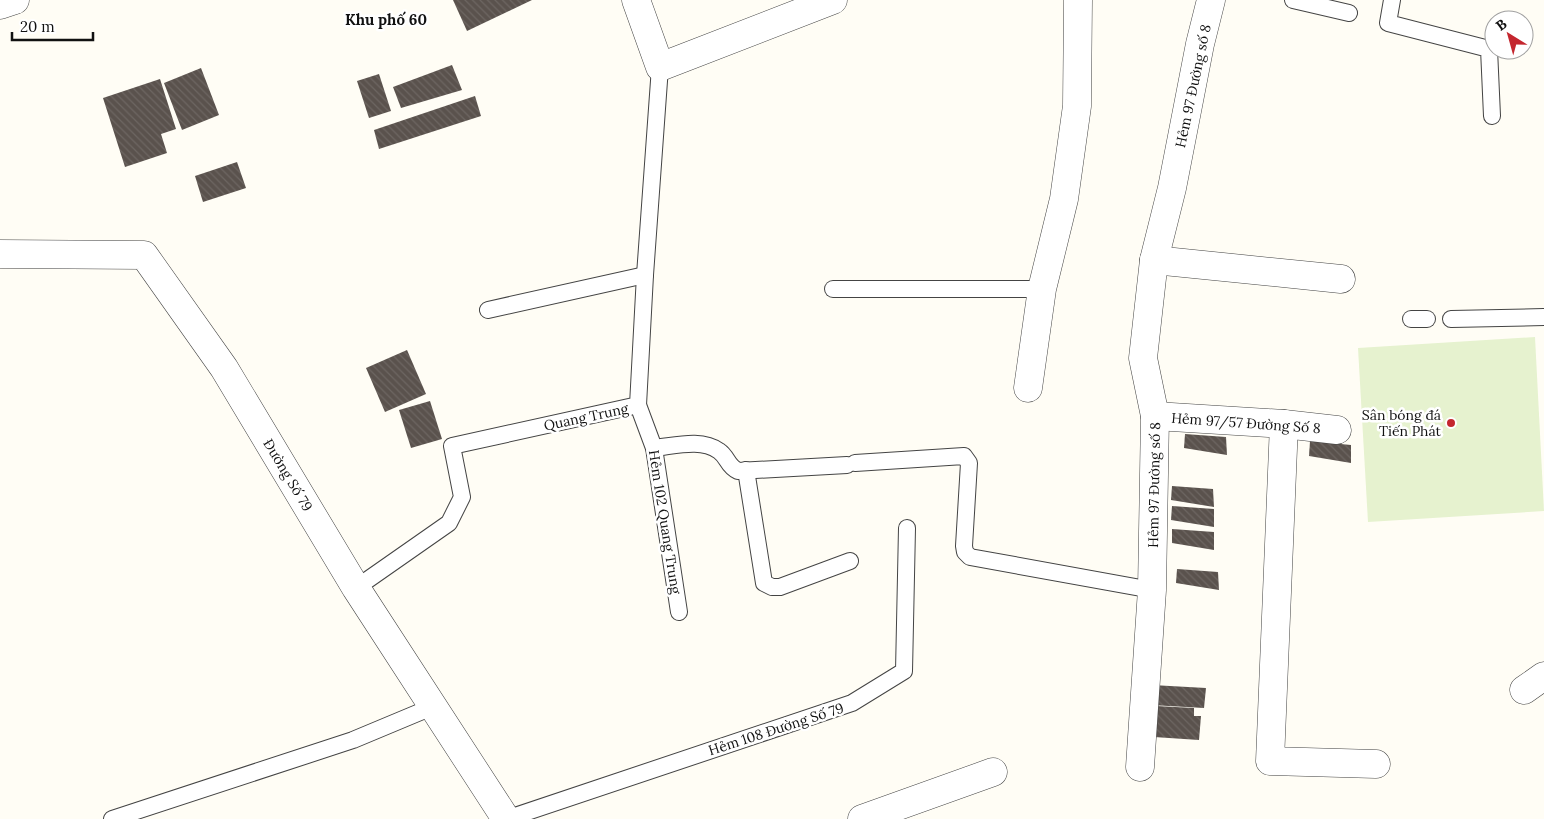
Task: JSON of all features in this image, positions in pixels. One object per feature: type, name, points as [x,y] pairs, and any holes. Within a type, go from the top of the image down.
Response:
[{"type":"street","points":[[0,5],[15,0]]},
{"type":"street","points":[[636,0],[660,67],[833,0]]},
{"type":"street","points":[[1028,388],[1042,289],[1064,200],[1077,106],[1078,0]]},
{"type":"street","name":"Hẻm 97 Đường số 8","points":[[1140,767],[1152,590],[1155,416],[1143,358],[1154,260],[1172,188],[1200,44],[1211,0]]},
{"type":"street","name":"Đường Số 79","points":[[0,254],[144,254],[224,368],[356,588],[506,819]]},
{"type":"street","points":[[1154,260],[1341,279]]},
{"type":"street","name":"Hẻm 97/57 Đường Số 8","points":[[1155,416],[1284,424],[1337,430]]},
{"type":"street","points":[[1284,424],[1270,761],[1376,764]]},
{"type":"street","points":[[862,819],[993,772]]},
{"type":"lane","points":[[1293,0],[1349,14]]},
{"type":"lane","points":[[1392,0],[1388,23],[1489,49],[1492,116]]},
{"type":"lane","name":"Quang Trung","points":[[356,588],[449,523],[462,497],[452,446],[638,405],[660,67]]},
{"type":"lane","points":[[488,310],[645,275]]},
{"type":"lane","points":[[833,289],[1042,289]]},
{"type":"lane","points":[[1451,318],[1544,317]]},
{"type":"lane","name":"Hẻm 102 Quang Trung","points":[[638,405],[654,448],[679,612]]},
{"type":"lane","points":[[654,448],[702,443],[722,453],[730,467],[738,470],[964,456],[970,463],[964,546],[965,552],[970,557],[1152,590]]},
{"type":"lane","points":[[746,470],[764,583],[772,587],[780,587],[850,561]]},
{"type":"lane","name":"Hẻm 108 Đường Số 79","points":[[506,819],[852,703],[904,671],[907,528]]},
{"type":"lane","points":[[112,819],[353,740],[432,707]]},
{"type":"green space","name":"Sân bóng đá Tiến Phát","points":[[1535,337],[1544,511],[1368,522],[1358,348]]},
{"type":"building","points":[[453,0],[532,0],[467,31]]},
{"type":"building","points":[[452,65],[462,90],[401,108],[393,87]]},
{"type":"building","points":[[201,68],[219,115],[182,130],[164,83]]},
{"type":"building","points":[[379,74],[391,111],[369,118],[357,81]]},
{"type":"building","points":[[160,79],[176,129],[161,134],[167,153],[125,167],[103,98]]},
{"type":"building","points":[[475,96],[481,116],[379,149],[374,130]]},
{"type":"building","points":[[237,162],[246,188],[203,202],[195,176]]},
{"type":"building","points":[[407,350],[426,394],[385,412],[366,368]]},
{"type":"building","points":[[430,401],[442,439],[411,448],[399,410]]},
{"type":"building","points":[[1185,434],[1226,437],[1227,455],[1184,448]]},
{"type":"building","points":[[1310,441],[1351,445],[1351,463],[1309,456]]},
{"type":"building","points":[[1172,486],[1213,489],[1214,507],[1171,500]]},
{"type":"building","points":[[1172,506],[1214,509],[1214,527],[1171,520]]},
{"type":"building","points":[[1172,529],[1214,532],[1214,550],[1172,543]]},
{"type":"building","points":[[1177,569],[1218,572],[1219,590],[1176,583]]},
{"type":"building","points":[[1152,685],[1206,688],[1204,708],[1151,705]]},
{"type":"building","points":[[1156,706],[1194,708],[1194,716],[1201,716],[1199,740],[1154,737]]},
{"type":"place","name":"Sân bóng đá Tiến Phát","points":[[1451,423]]},
{"type":"district","name":"Khu phố 60","points":[[386,19]]}]
